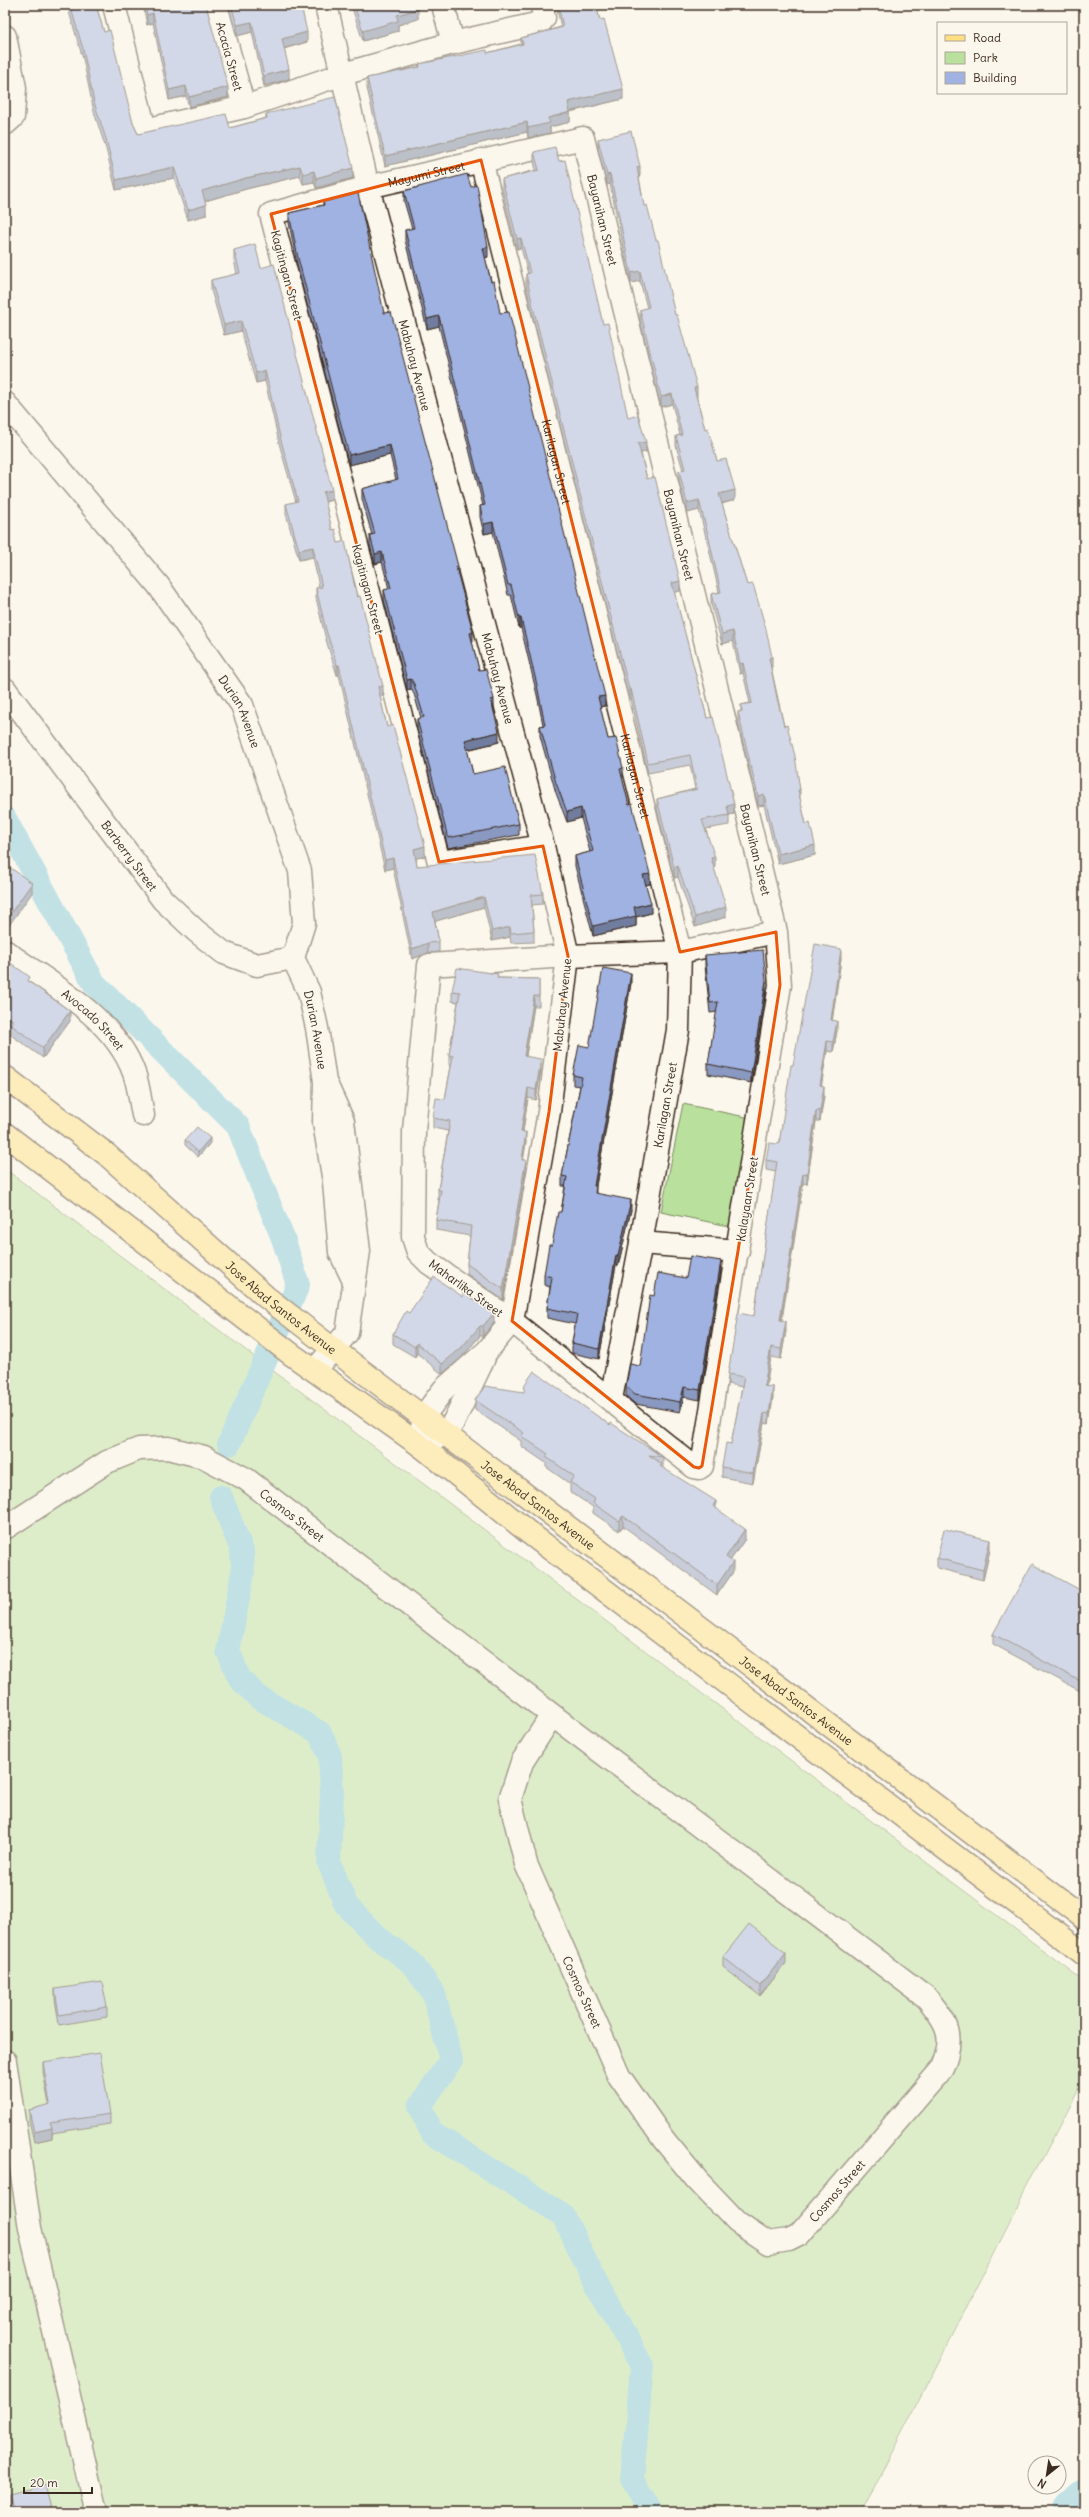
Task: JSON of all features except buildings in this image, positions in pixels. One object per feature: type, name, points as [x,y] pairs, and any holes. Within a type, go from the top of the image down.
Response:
[{"type":"main road","name":"Jose Abad Santos Avenue","points":[[5,1077],[106,1154],[266,1297],[1084,1918]]},
{"type":"main road","points":[[5,1134],[291,1354],[316,1370],[421,1446],[528,1532],[1084,1954]]},
{"type":"street","points":[[114,5],[144,130],[244,107],[343,74],[453,43],[540,23],[544,18],[543,9]]},
{"type":"street","name":"Acacia Street","points":[[216,5],[244,107]]},
{"type":"street","name":"Mabuhay Avenue","points":[[326,5],[368,186],[543,846],[568,956],[549,1112],[512,1321],[487,1351],[444,1389],[423,1417]]},
{"type":"street","points":[[443,5],[453,43]]},
{"type":"street","points":[[5,36],[15,88],[13,117],[5,124]]},
{"type":"street","name":"Mayumi Street","points":[[271,214],[368,186],[583,138]]},
{"type":"street","name":"Bayanihan Street","points":[[583,138],[776,932]]},
{"type":"street","name":"Karilagan Street","points":[[481,160],[680,952],[678,1030],[641,1243],[611,1399]]},
{"type":"street","name":"Kagitingan Street","points":[[271,214],[439,862],[543,846]]},
{"type":"street","name":"Durian Avenue","points":[[5,403],[158,585],[242,705],[300,871],[304,923],[293,958],[309,992],[325,1082],[324,1123],[334,1182],[340,1252],[354,1281],[347,1333],[316,1370]]},
{"type":"street","name":"Barberry Street","points":[[5,689],[163,900],[191,926],[224,953],[257,965],[293,958]]},
{"type":"street","points":[[568,956],[680,952],[776,932]]},
{"type":"street","name":"Kalayaan Street","points":[[702,1466],[780,985],[776,932]]},
{"type":"street","name":"Avocado Street","points":[[5,952],[93,1015],[125,1052],[135,1074],[143,1115]]},
{"type":"street","name":"Maharlika Street","points":[[568,956],[429,965],[414,1131],[413,1237],[418,1252],[429,1263],[512,1321],[694,1467],[699,1468],[702,1466]]},
{"type":"street","points":[[641,1243],[738,1251]]},
{"type":"street","name":"Mabuhay Avenue","points":[[446,1433],[464,1403],[487,1351]]},
{"type":"street","points":[[421,1446],[423,1417]]},
{"type":"street","points":[[421,1446],[446,1433]]},
{"type":"street","name":"Cosmos Street","points":[[5,1528],[108,1462],[139,1449],[168,1448],[204,1457],[246,1479],[552,1715],[926,1997],[940,2013],[947,2027],[950,2040],[948,2054],[941,2070],[799,2235],[789,2240],[768,2242],[737,2222],[697,2180],[664,2140],[619,2076],[526,1864],[510,1799],[522,1762],[552,1715]]},
{"type":"street","points":[[5,2061],[30,2228],[96,2512]]},
{"type":"highlighted area","points":[[481,160],[680,952],[776,932],[780,985],[702,1466],[699,1468],[694,1467],[512,1321],[549,1112],[568,956],[543,846],[439,862],[271,214]]},
{"type":"green space","points":[[683,1104],[755,1119],[733,1227],[661,1212]]},
{"type":"green space","points":[[5,1169],[1084,1981],[1084,2077],[862,2512],[5,2512]]},
{"type":"waterway","points":[[5,819],[94,983],[238,1126],[284,1241],[298,1285],[229,1444]]},
{"type":"waterway","points":[[221,1497],[242,1551],[243,1572],[228,1651],[240,1679],[258,1697],[320,1733],[330,1756],[332,1793],[329,1862],[346,1905],[378,1938],[412,1963],[434,1994],[451,2060],[420,2106],[432,2133],[563,2215],[594,2279],[642,2366],[632,2480],[651,2512]]},
{"type":"waterway","points":[[1071,2512],[1084,2500]]}]
